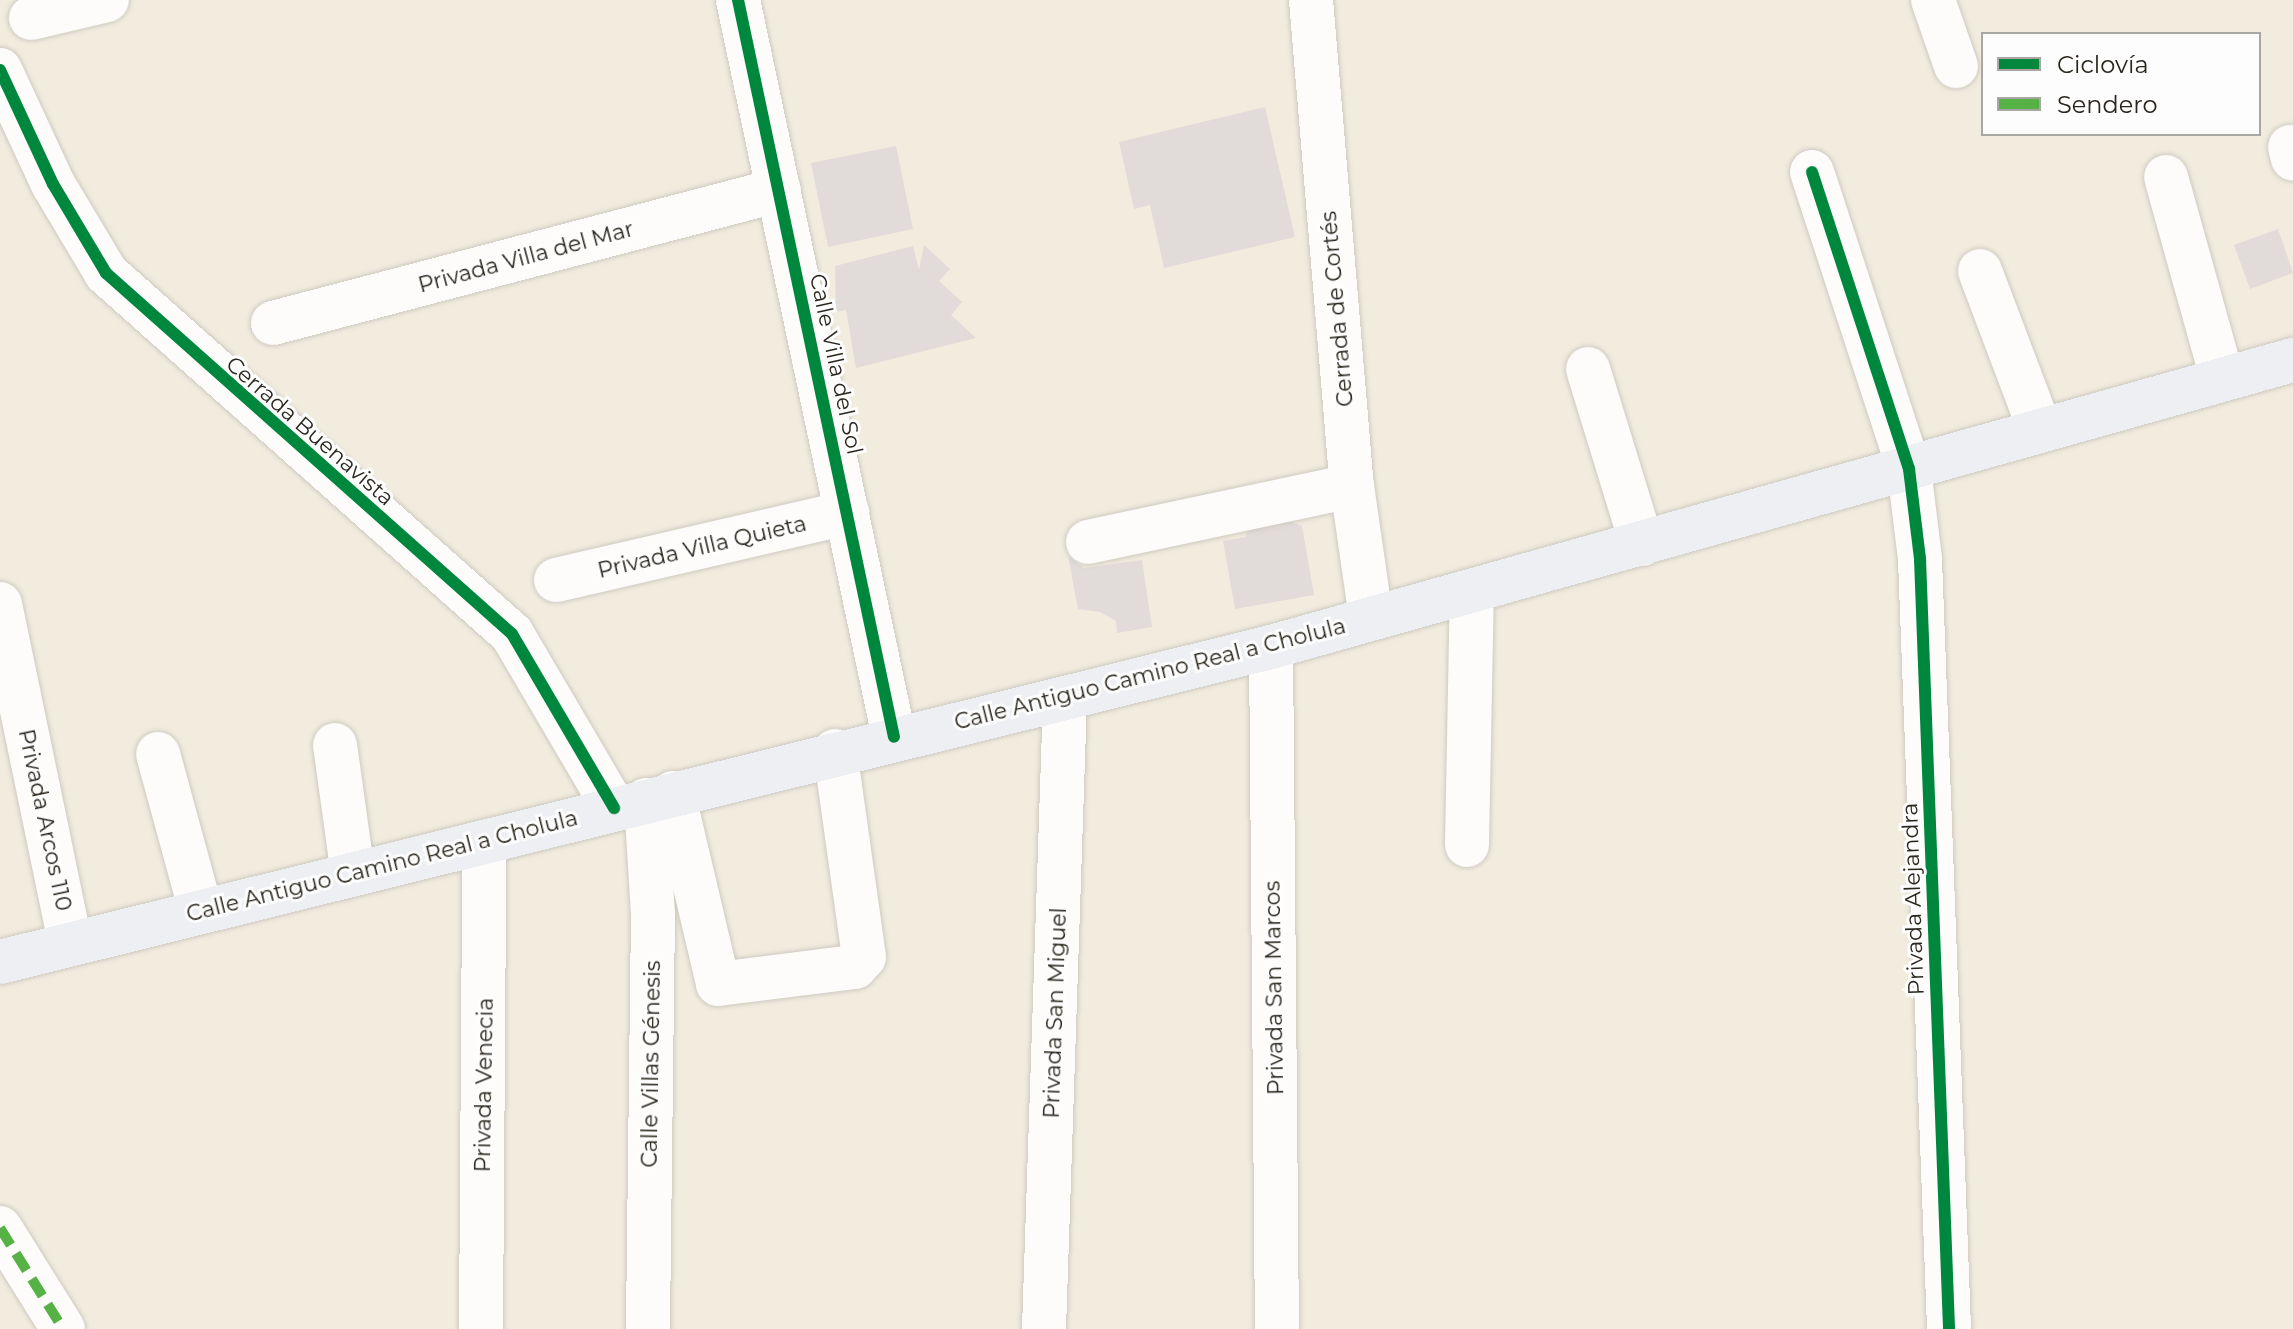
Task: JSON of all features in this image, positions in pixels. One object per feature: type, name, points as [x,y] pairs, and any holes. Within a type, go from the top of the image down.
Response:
[{"type":"main road","name":"Calle Antiguo Camino Real a Cholula","points":[[0,962],[835,751],[1271,647],[2293,360]]},
{"type":"street","points":[[31,18],[107,0]]},
{"type":"street","name":"Calle Villa del Sol","points":[[738,0],[894,737]]},
{"type":"street","name":"Cerrada de Cortés","points":[[1311,0],[1352,486],[1371,618]]},
{"type":"street","points":[[1941,2],[1956,66]]},
{"type":"street","name":"Cerrada Buenavista","points":[[0,70],[53,184],[106,273],[512,634],[644,800]]},
{"type":"street","name":"Privada Alejandra","points":[[1812,172],[1909,469],[1920,559],[1949,1329]]},
{"type":"street","points":[[2166,177],[2222,378]]},
{"type":"street","name":"Privada Villa del Mar","points":[[273,323],[779,190]]},
{"type":"street","points":[[1980,271],[2040,430]]},
{"type":"street","points":[[1588,369],[1642,544]]},
{"type":"street","points":[[1088,542],[1352,486]]},
{"type":"street","name":"Privada Villa Quieta","points":[[556,580],[847,513]]},
{"type":"street","points":[[1467,845],[1472,591]]},
{"type":"street","name":"Privada Arcos 110","points":[[0,604],[70,943]]},
{"type":"street","name":"Privada San Marcos","points":[[1271,647],[1277,1329]]},
{"type":"street","name":"Privada San Miguel","points":[[1044,1329],[1065,698]]},
{"type":"street","points":[[335,745],[353,874]]},
{"type":"street","points":[[644,800],[718,984],[855,967],[864,957],[835,751]]},
{"type":"street","points":[[158,754],[201,911]]},
{"type":"street","name":"Calle Villas Génesis","points":[[644,800],[653,913],[648,1329]]},
{"type":"street","name":"Privada Venecia","points":[[481,1329],[484,842]]},
{"type":"street","points":[[0,1228],[63,1329]]},
{"type":"building","points":[[1265,107],[1295,237],[1164,268],[1150,205],[1134,209],[1119,142]]},
{"type":"building","points":[[896,146],[913,229],[828,247],[811,163]]},
{"type":"building","points":[[2278,229],[2293,273],[2250,289],[2234,245]]},
{"type":"building","points":[[924,245],[950,269],[939,281],[962,302],[951,315],[976,338],[856,368],[846,310],[836,312],[835,266],[913,246],[919,270]]},
{"type":"building","points":[[1273,514],[1302,526],[1314,595],[1235,609],[1223,541],[1246,537],[1248,519]]},
{"type":"building","points":[[1068,556],[1084,568],[1142,560],[1152,627],[1117,633],[1116,621],[1100,612],[1078,609]]},
{"type":"marked path","points":[[0,1228],[63,1329]]},
{"type":"cycle path","points":[[738,0],[894,737]]},
{"type":"cycle path","points":[[0,70],[53,184],[106,273],[512,634],[614,808]]},
{"type":"cycle path","points":[[1812,172],[1909,469],[1920,559],[1949,1329]]}]
